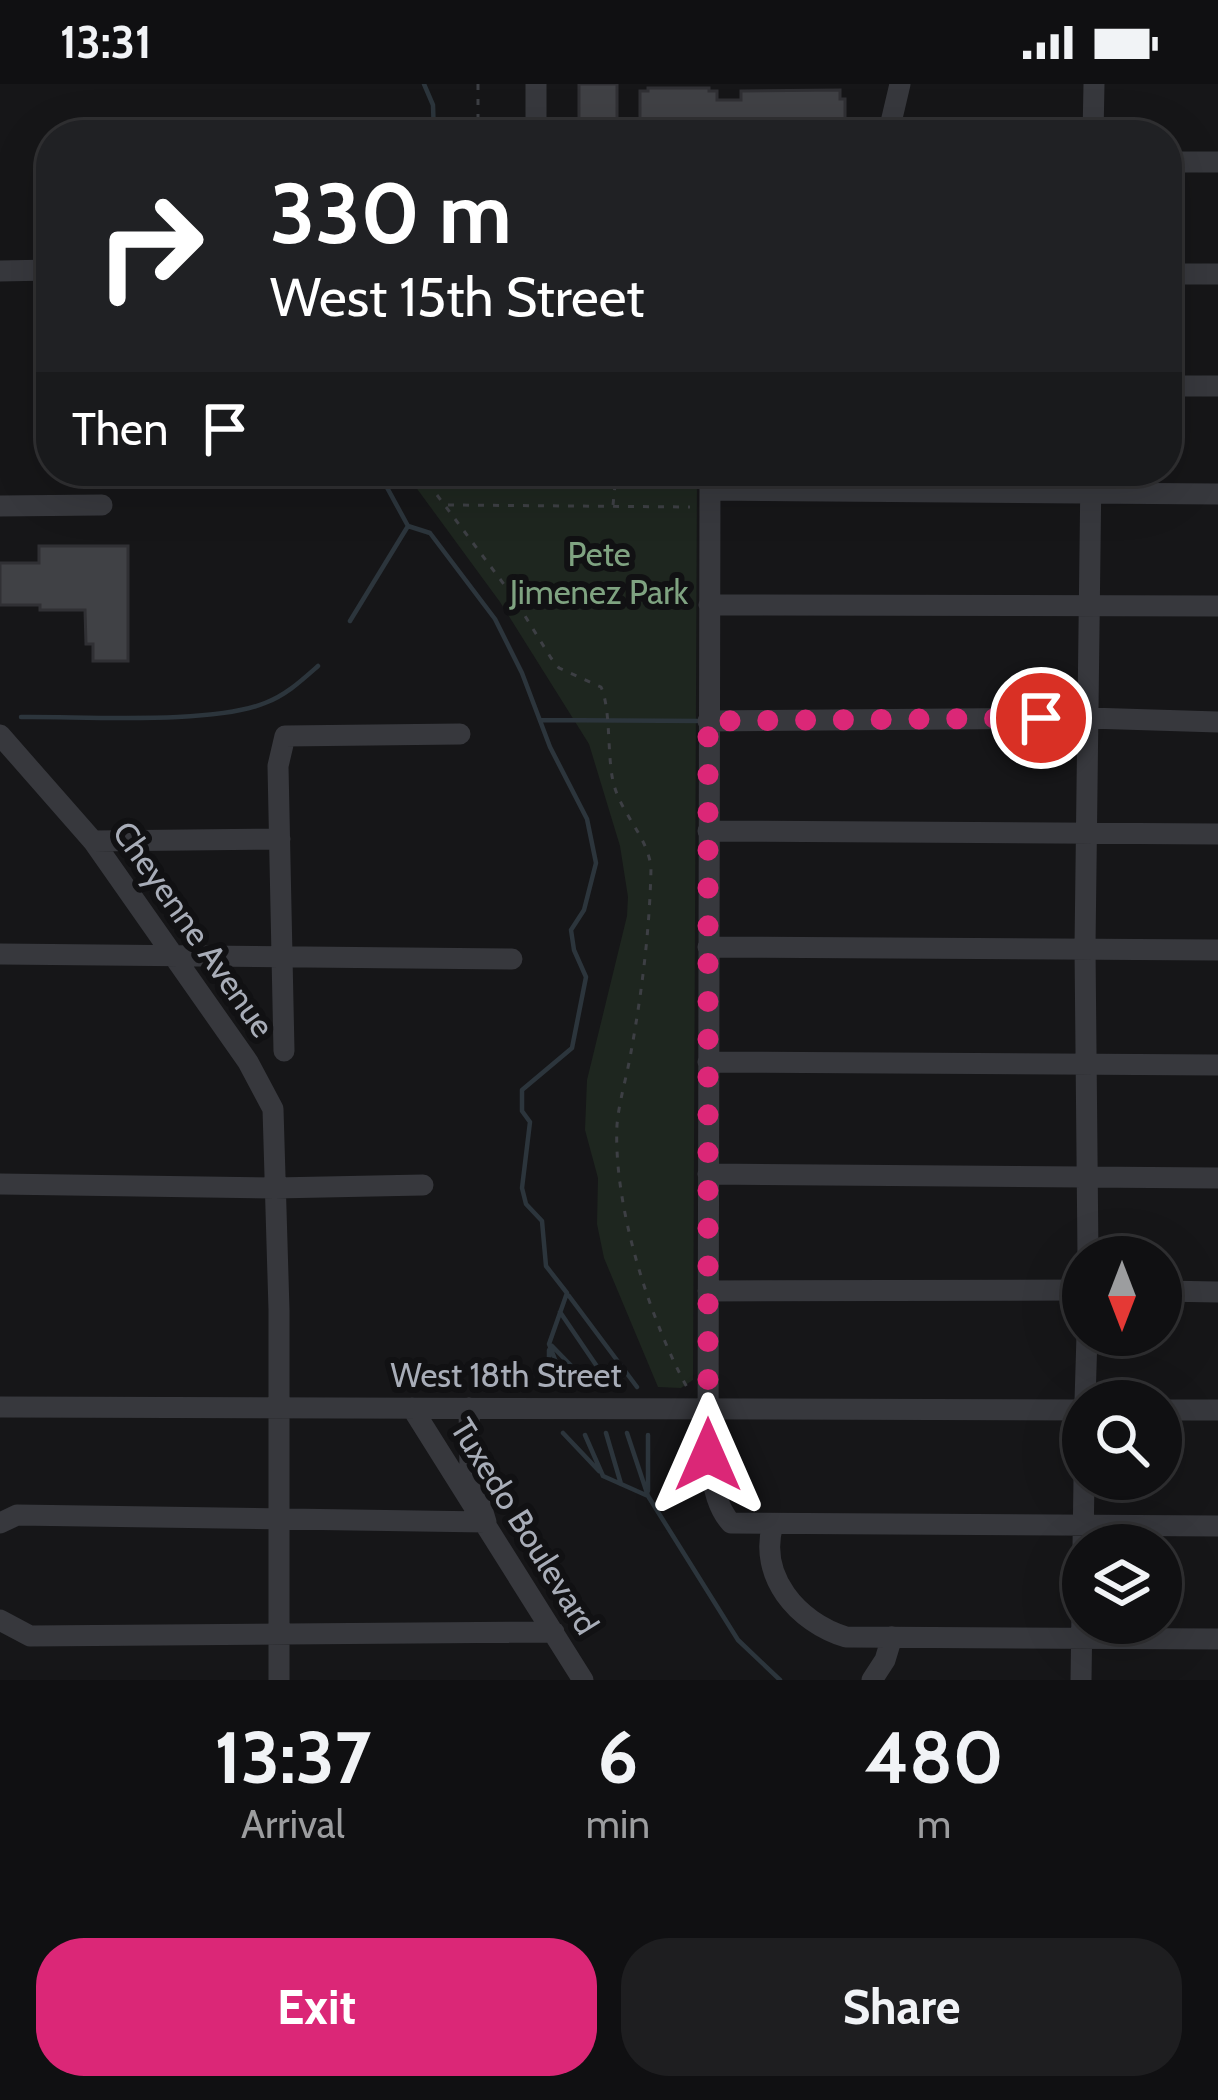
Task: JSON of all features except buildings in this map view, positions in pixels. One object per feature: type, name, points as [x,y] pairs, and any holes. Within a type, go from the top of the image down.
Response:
[{"type":"street","points":[[536,84],[536,120]]},
{"type":"street","points":[[892,120],[901,84]]},
{"type":"street","points":[[1093,120],[1094,84]]},
{"type":"street","points":[[1182,162],[1218,162]]},
{"type":"street","points":[[0,271],[36,270]]},
{"type":"street","points":[[1182,274],[1218,274]]},
{"type":"street","points":[[1182,386],[1218,386]]},
{"type":"street","points":[[879,486],[710,490],[708,1291],[703,1409],[708,1455],[716,1496],[731,1523],[1062,1527]]},
{"type":"street","points":[[1089,1236],[1085,947],[1090,486]]},
{"type":"street","points":[[1139,486],[1218,494]]},
{"type":"street","points":[[0,506],[102,505]]},
{"type":"street","points":[[709,605],[1218,606]]},
{"type":"street","points":[[708,721],[1089,718],[1218,722]]},
{"type":"street","points":[[284,1052],[278,766],[285,736],[460,734]]},
{"type":"street","name":"Cheyenne Avenue","points":[[0,735],[93,841],[248,1062],[273,1109],[279,1680]]},
{"type":"street","points":[[708,831],[1218,834]]},
{"type":"street","points":[[93,841],[280,839]]},
{"type":"street","points":[[708,947],[1218,950]]},
{"type":"street","points":[[0,954],[512,959]]},
{"type":"street","points":[[708,1062],[1218,1065]]},
{"type":"street","points":[[708,1174],[1218,1178]]},
{"type":"street","points":[[0,1184],[423,1185]]},
{"type":"street","points":[[708,1291],[1062,1290]]},
{"type":"street","points":[[1182,1291],[1218,1292]]},
{"type":"street","name":"West 18th Street","points":[[0,1407],[1062,1405]]},
{"type":"street","name":"Tuxedo Boulevard","points":[[412,1408],[583,1680]]},
{"type":"street","points":[[0,1523],[17,1514],[486,1522],[468,1457],[469,1408]]},
{"type":"street","points":[[1182,1410],[1218,1410]]},
{"type":"street","points":[[773,1524],[767,1544],[770,1570],[782,1589],[810,1622],[846,1637],[1062,1638]]},
{"type":"street","points":[[1182,1526],[1218,1526]]},
{"type":"street","points":[[0,1620],[30,1636],[554,1632]]},
{"type":"street","points":[[872,1680],[892,1637]]},
{"type":"street","points":[[1182,1639],[1218,1639]]},
{"type":"street","points":[[1081,1644],[1081,1680]]},
{"type":"path","points":[[478,84],[478,120]]},
{"type":"path","points":[[429,486],[512,596],[550,658],[559,668],[601,687],[606,698],[605,730],[614,784],[622,808],[645,844],[651,867],[632,1046],[617,1121],[618,1160],[645,1290],[663,1344],[703,1409]]},
{"type":"path","points":[[612,507],[615,486]]},
{"type":"path","points":[[444,506],[612,507],[710,490]]},
{"type":"green space","name":"Pete Jimenez Park","points":[[415,486],[697,486],[693,1380],[681,1388],[658,1387],[604,1258],[597,1224],[598,1178],[585,1130],[587,1080],[627,916],[620,846],[589,744],[500,602]]},
{"type":"waterway","points":[[424,84],[434,120]]},
{"type":"waterway","points":[[386,486],[408,526],[430,533],[495,619],[587,819],[596,863],[584,910],[571,930],[586,977],[572,1048],[522,1090],[522,1111],[530,1122],[522,1188],[526,1204],[542,1221],[546,1266],[567,1293],[549,1344],[566,1388]]},
{"type":"waterway","points":[[350,621],[408,526]]},
{"type":"waterway","points":[[21,717],[181,717],[242,710],[280,696],[318,666]]},
{"type":"waterway","points":[[540,720],[702,721]]},
{"type":"waterway","points":[[569,1296],[637,1387]]},
{"type":"waterway","points":[[560,1312],[611,1387]]},
{"type":"waterway","points":[[552,1346],[590,1385]]},
{"type":"waterway","points":[[549,1350],[549,1385]]},
{"type":"waterway","points":[[563,1433],[599,1471]]},
{"type":"waterway","points":[[606,1433],[621,1484]]},
{"type":"waterway","points":[[627,1433],[648,1496]]},
{"type":"waterway","points":[[585,1435],[603,1476],[648,1496],[738,1640],[780,1680]]},
{"type":"waterway","points":[[648,1435],[648,1491]]},
{"type":"route","points":[[708,1455],[708,721],[1041,718]]}]
